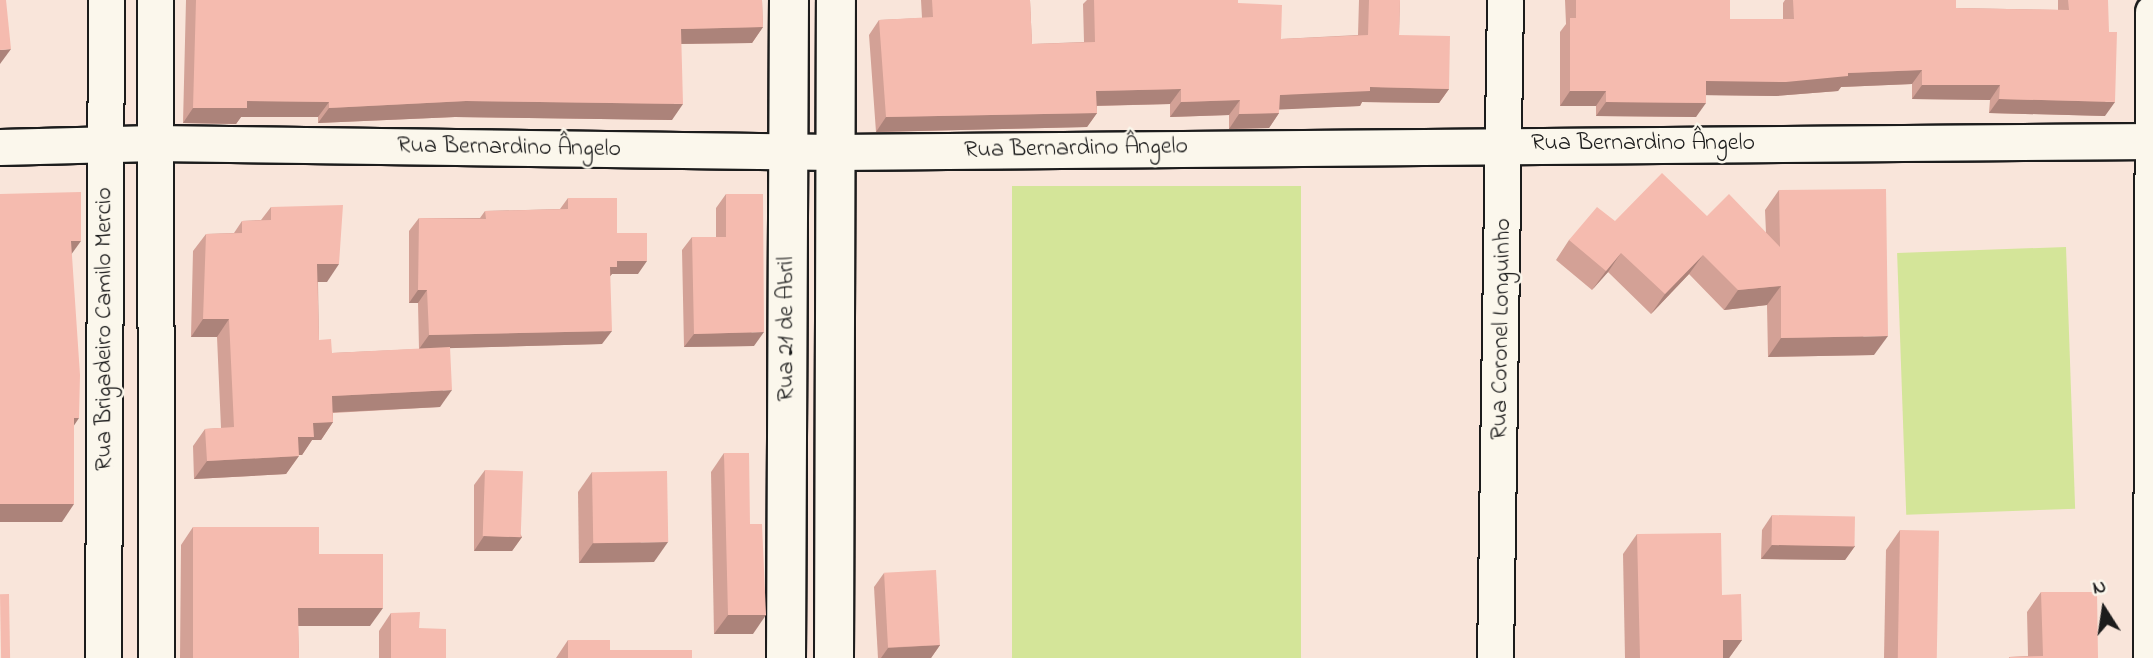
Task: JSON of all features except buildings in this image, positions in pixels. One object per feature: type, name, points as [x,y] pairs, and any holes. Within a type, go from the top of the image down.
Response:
[{"type":"street","name":"Rua Brigadeiro Camilo Mercio","points":[[103,658],[106,0]]},
{"type":"street","name":"Rua Brigadeiro Camilo Mercio","points":[[155,0],[156,658]]},
{"type":"street","name":"Rua 21 de Abril","points":[[786,658],[789,0]]},
{"type":"street","name":"Rua 21 de Abril","points":[[834,658],[836,0]]},
{"type":"street","name":"Rua Coronel Longuinho","points":[[1495,658],[1506,145],[1505,0]]},
{"type":"street","points":[[2151,658],[2153,12]]},
{"type":"street","name":"Rua Bernardino Ângelo","points":[[0,147],[155,143],[835,152],[2153,141]]},
{"type":"green space","points":[[1012,186],[1301,186],[1301,658],[1012,658]]},
{"type":"green space","points":[[2066,247],[2075,509],[1906,515],[1897,253]]}]
